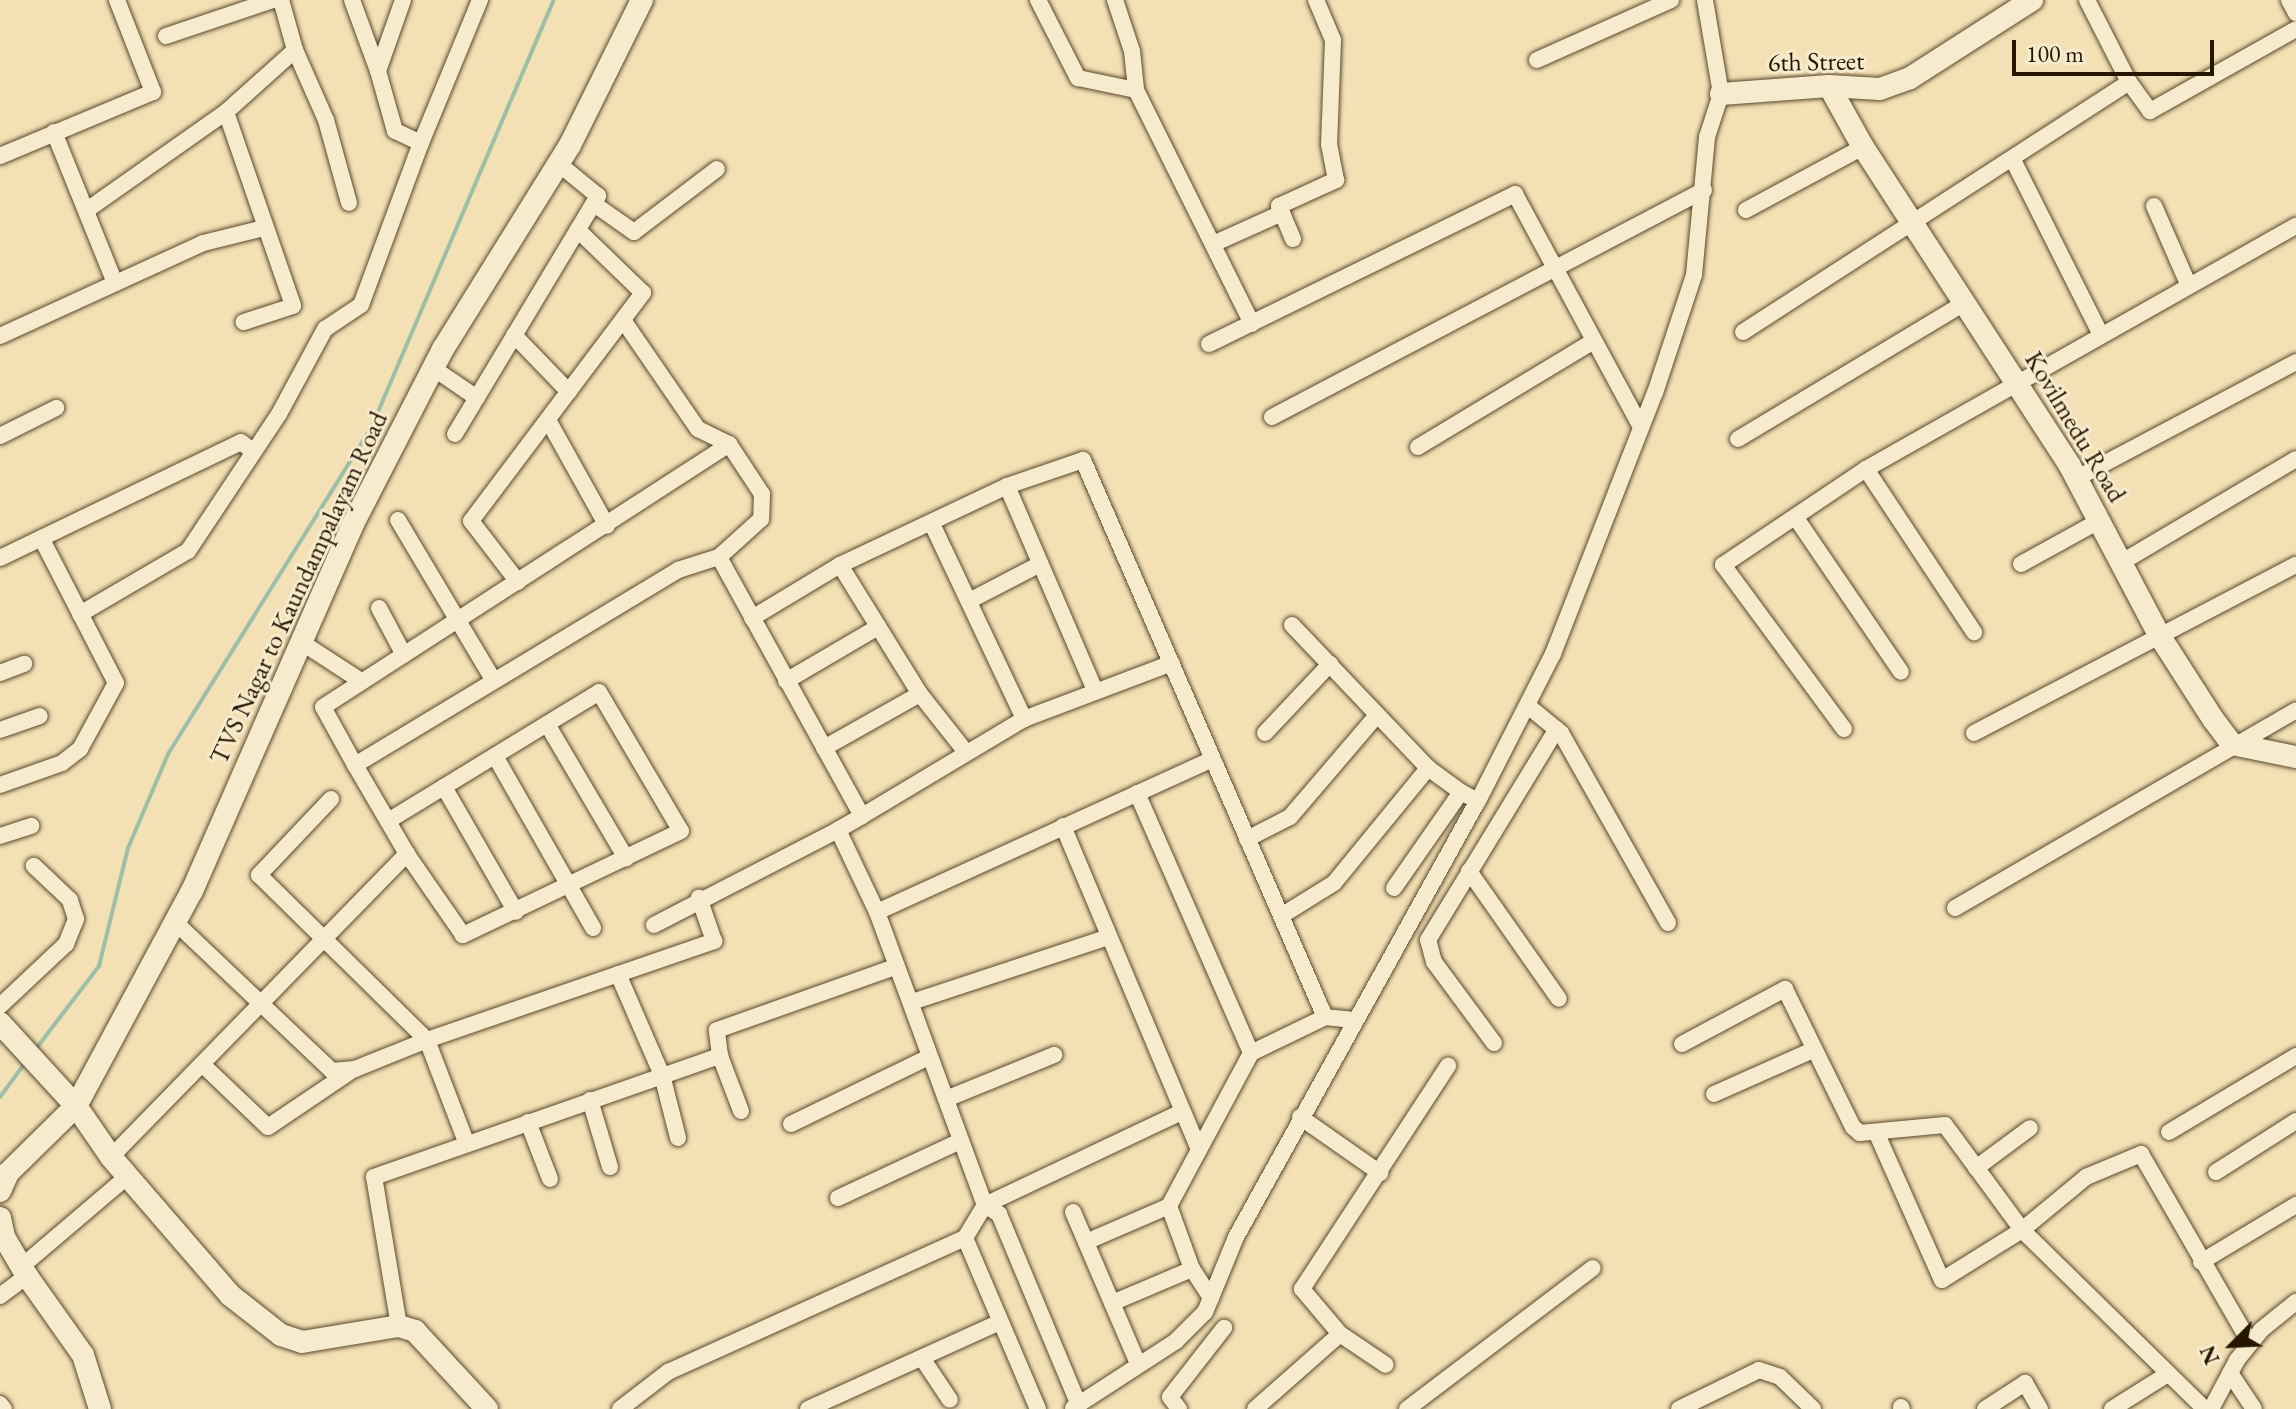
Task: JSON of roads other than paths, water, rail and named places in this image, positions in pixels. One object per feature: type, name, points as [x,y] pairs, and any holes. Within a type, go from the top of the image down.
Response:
[{"type":"street","points":[[0,156],[153,92],[117,0]]},
{"type":"street","points":[[166,36],[273,0]]},
{"type":"street","points":[[281,0],[295,50],[326,120],[349,203]]},
{"type":"street","points":[[352,0],[378,71],[395,131],[421,143]]},
{"type":"street","points":[[378,71],[403,0]]},
{"type":"street","points":[[80,614],[188,551],[254,452],[325,329],[361,305],[421,143],[480,0]]},
{"type":"street","name":"TVS Nagar to Kaundampalayam Road","points":[[0,1191],[8,1173],[76,1106],[175,922],[301,642],[433,368],[559,164],[642,0]]},
{"type":"street","points":[[1038,0],[1078,78],[1136,90]]},
{"type":"street","points":[[1115,0],[1132,51],[1136,90],[1252,324]]},
{"type":"street","points":[[1293,239],[1279,206],[1336,180],[1329,145],[1333,40],[1316,0]]},
{"type":"street","points":[[1537,60],[1671,0]]},
{"type":"street","points":[[838,830],[877,912],[985,1205],[999,1214],[1075,1406],[1191,1328],[1211,1298],[1236,1237],[1478,801],[1553,654],[1641,427],[1694,275],[1707,137],[1721,94],[1705,0]]},
{"type":"street","name":"6th Street","points":[[1721,94],[1829,86],[1880,89],[1910,78],[2032,0]]},
{"type":"street","points":[[2087,0],[2129,82],[2150,111],[2296,29]]},
{"type":"street","points":[[2289,0],[2296,13]]},
{"type":"street","points":[[87,210],[226,112],[295,50]]},
{"type":"street","points":[[1743,332],[1912,220],[2013,160],[2129,82]]},
{"type":"street","name":"Kovilmedu Road","points":[[1829,86],[1863,147],[1964,303],[2019,381],[2077,478],[2159,635],[2232,744]]},
{"type":"street","points":[[226,112],[293,306],[244,322]]},
{"type":"street","points":[[54,132],[115,283]]},
{"type":"street","points":[[1746,210],[1863,147]]},
{"type":"street","points":[[2013,160],[2101,335]]},
{"type":"street","points":[[455,434],[598,196],[559,164]]},
{"type":"street","points":[[594,204],[634,232],[717,169]]},
{"type":"street","points":[[1272,417],[1704,190]]},
{"type":"street","points":[[1209,344],[1515,194],[1641,427]]},
{"type":"street","points":[[2154,206],[2189,286]]},
{"type":"street","points":[[1213,244],[1282,213]]},
{"type":"street","points":[[1844,729],[1723,565],[1866,469],[2296,226]]},
{"type":"street","points":[[0,336],[203,243],[264,228]]},
{"type":"street","points":[[518,582],[471,521],[643,293],[578,230]]},
{"type":"street","points":[[1738,439],[1964,303]]},
{"type":"street","points":[[355,765],[678,570],[719,557],[753,529],[764,506],[729,444],[698,429],[623,320]]},
{"type":"street","points":[[514,335],[569,392]]},
{"type":"street","points":[[1418,447],[1594,341]]},
{"type":"street","points":[[2077,478],[2296,362]]},
{"type":"street","points":[[433,368],[477,398]]},
{"type":"street","points":[[0,436],[56,408]]},
{"type":"street","points":[[548,420],[607,526]]},
{"type":"street","points":[[0,558],[241,442],[254,452]]},
{"type":"street","points":[[388,821],[599,692],[681,831],[463,935],[407,854],[355,765],[323,707],[607,526],[729,444]]},
{"type":"street","points":[[2122,562],[2296,459]]},
{"type":"street","points":[[752,618],[840,565],[1007,486],[1083,460],[1325,1017]]},
{"type":"street","points":[[1866,469],[1974,632]]},
{"type":"street","points":[[1007,486],[1095,690]]},
{"type":"street","points":[[1796,518],[1901,672]]},
{"type":"street","points":[[398,520],[494,681]]},
{"type":"street","points":[[2021,564],[2099,521]]},
{"type":"street","points":[[932,524],[1024,719]]},
{"type":"street","points":[[0,785],[62,763],[80,749],[116,683],[41,538]]},
{"type":"street","points":[[719,557],[862,816]]},
{"type":"street","points":[[969,601],[1040,564]]},
{"type":"street","points":[[840,565],[920,694],[965,751]]},
{"type":"street","points":[[1974,733],[2296,565]]},
{"type":"street","points":[[379,608],[404,655]]},
{"type":"street","points":[[1292,625],[1428,768],[1478,801]]},
{"type":"street","points":[[786,681],[878,627]]},
{"type":"street","points":[[301,642],[361,681]]},
{"type":"street","points":[[654,925],[699,898],[838,830],[965,751],[1024,719],[1172,663]]},
{"type":"street","points":[[0,673],[24,664]]},
{"type":"street","points":[[1265,733],[1330,664]]},
{"type":"street","points":[[824,748],[920,694]]},
{"type":"street","points":[[1528,706],[1557,729],[1616,822],[1668,923]]},
{"type":"street","points":[[1955,908],[2232,744],[2296,710]]},
{"type":"street","points":[[1247,839],[1290,817],[1377,715]]},
{"type":"street","points":[[0,730],[40,716]]},
{"type":"street","points":[[547,724],[626,858]]},
{"type":"street","points":[[1494,1043],[1427,949],[1469,871],[1557,729]]},
{"type":"street","points":[[2232,744],[2296,757]]},
{"type":"street","points":[[495,756],[593,928]]},
{"type":"street","points":[[877,912],[1213,759]]},
{"type":"street","points":[[1281,916],[1334,883],[1428,768]]},
{"type":"street","points":[[444,787],[516,912]]},
{"type":"street","points":[[1394,888],[1461,792]]},
{"type":"street","points":[[1137,793],[1251,1053]]},
{"type":"street","points":[[331,799],[259,875],[326,937],[427,1040],[467,1144]]},
{"type":"street","points":[[0,836],[31,826]]},
{"type":"street","points":[[1063,826],[1199,1150]]},
{"type":"street","points":[[111,1157],[407,854]]},
{"type":"street","points":[[34,866],[70,900],[76,919],[66,944],[1,1018],[76,1106],[111,1157],[230,1295],[281,1335],[316,1341],[399,1326],[432,1345],[487,1409]]},
{"type":"street","points":[[1469,871],[1559,999]]},
{"type":"street","points":[[202,1064],[268,1127],[355,1069],[427,1040],[714,941],[699,898]]},
{"type":"street","points":[[175,922],[264,1001],[332,1071],[355,1069]]},
{"type":"street","points":[[912,1002],[1109,937]]},
{"type":"street","points":[[741,1111],[720,1056],[717,1030],[895,967]]},
{"type":"street","points":[[618,974],[662,1075],[678,1138]]},
{"type":"street","points":[[1682,1044],[1785,989],[1853,1127],[1876,1132],[1945,1125],[2022,1230],[2166,1375],[2205,1409]]},
{"type":"street","points":[[1086,1242],[1169,1206],[1251,1053],[1325,1017],[1354,1020]]},
{"type":"street","points":[[1714,1094],[1813,1050]]},
{"type":"street","points":[[946,1099],[1054,1055]]},
{"type":"street","points":[[399,1326],[374,1177],[720,1056]]},
{"type":"street","points":[[2169,1132],[2296,1056]]},
{"type":"street","points":[[791,1124],[929,1057]]},
{"type":"street","points":[[1386,1365],[1340,1334],[1302,1289],[1448,1066]]},
{"type":"street","points":[[590,1100],[610,1167]]},
{"type":"street","points":[[620,1409],[668,1372],[965,1238],[985,1205],[1182,1112]]},
{"type":"street","points":[[1300,1117],[1380,1173]]},
{"type":"street","points":[[2216,1172],[2296,1121]]},
{"type":"street","points":[[528,1122],[550,1179]]},
{"type":"street","points":[[1976,1168],[2030,1128]]},
{"type":"street","points":[[1876,1132],[1942,1280],[2022,1230],[2086,1177],[2141,1154],[2250,1343]]},
{"type":"street","points":[[838,1198],[960,1141]]},
{"type":"street","points":[[0,1296],[128,1176]]},
{"type":"street","points":[[2201,1262],[2296,1205]]},
{"type":"street","points":[[1169,1206],[1192,1269],[1211,1298]]},
{"type":"street","points":[[1073,1212],[1138,1364]]},
{"type":"street","points":[[0,1218],[4,1237],[24,1271],[83,1355],[103,1406]]},
{"type":"street","points":[[965,1238],[998,1323],[1038,1409]]},
{"type":"street","points":[[1407,1409],[1593,1268]]},
{"type":"street","points":[[1112,1303],[1192,1269]]},
{"type":"street","points":[[2211,1409],[2250,1343],[2296,1302]]},
{"type":"street","points":[[808,1409],[998,1323]]},
{"type":"street","points":[[1179,1409],[1170,1397],[1224,1328]]},
{"type":"street","points":[[1255,1409],[1340,1334]]},
{"type":"street","points":[[922,1358],[950,1400]]},
{"type":"street","points":[[1679,1409],[1759,1370],[1780,1377],[1813,1409]]},
{"type":"street","points":[[2230,1373],[2254,1409]]},
{"type":"street","points":[[2112,1409],[2166,1375]]},
{"type":"street","points":[[1985,1409],[2025,1383],[2040,1409]]},
{"type":"street","points":[[0,1404],[4,1409]]},
{"type":"waterway","points":[[35,1050],[99,966],[128,848],[168,754],[372,426],[554,0]]},
{"type":"waterway","points":[[0,1097],[25,1063]]}]
